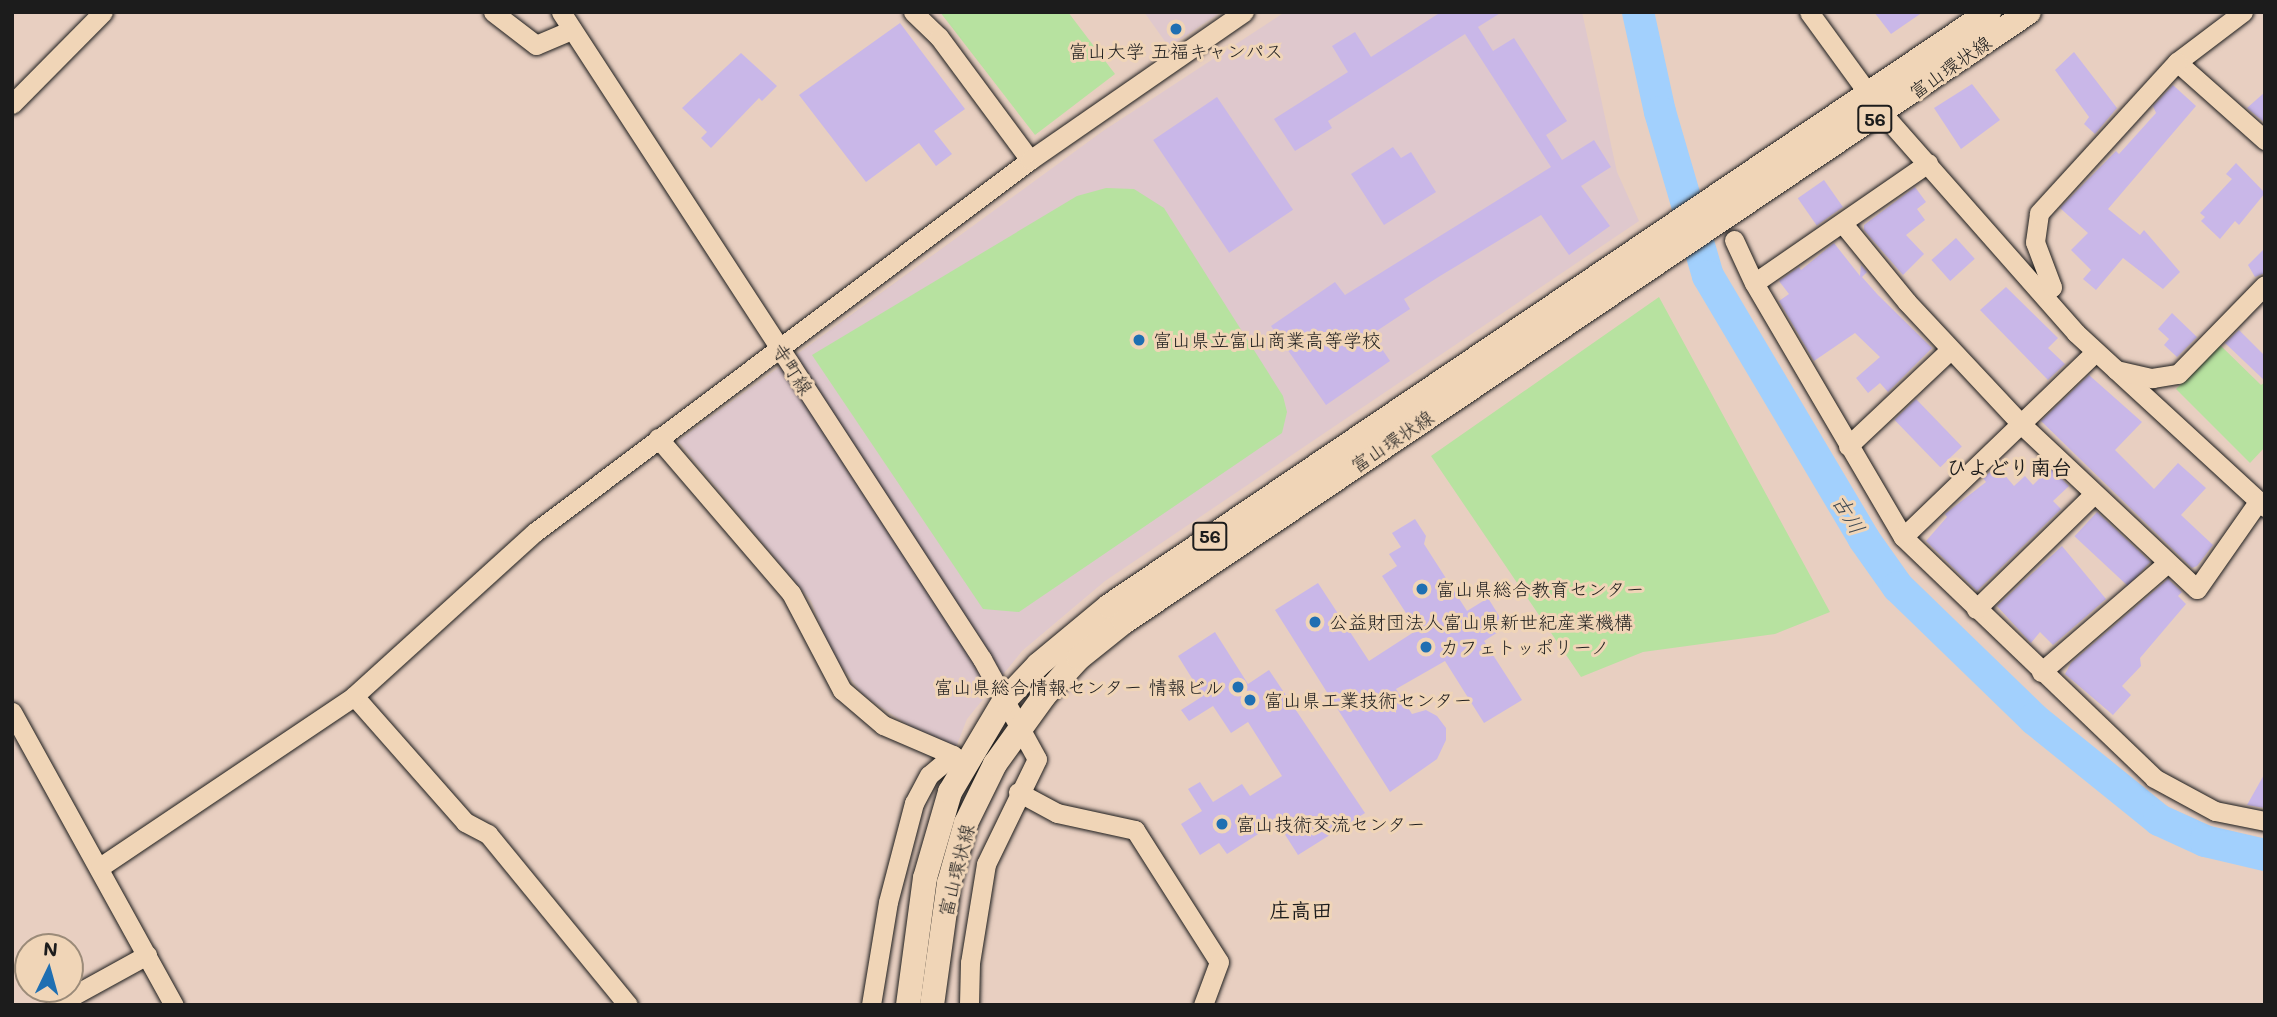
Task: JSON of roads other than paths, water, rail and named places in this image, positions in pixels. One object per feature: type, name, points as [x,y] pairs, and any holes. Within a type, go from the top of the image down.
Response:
[{"type":"main road","name":"富山環状線","points":[[932,1005],[925,960],[925,878],[950,792],[1004,701],[1038,664],[1109,606],[1662,246],[1722,220],[1876,104],[1989,12]]},
{"type":"main road","name":"富山環状線","points":[[1876,104],[2029,12]]},
{"type":"main road","name":"富山環状線","points":[[908,1005],[925,960],[966,823],[990,772],[1020,728],[1079,658],[1124,622],[1662,246]]},
{"type":"street","points":[[14,100],[103,12]]},
{"type":"street","points":[[494,12],[536,45],[572,30]]},
{"type":"street","name":"寺町線","points":[[561,12],[982,659],[1037,759],[1018,792]]},
{"type":"street","points":[[913,12],[939,37],[1030,160]]},
{"type":"street","points":[[100,867],[354,696],[536,532],[658,438],[1030,160],[1244,12]]},
{"type":"street","points":[[1809,12],[1876,104],[2095,352],[2262,504],[2197,589],[2166,564],[2021,424],[1950,350],[1844,225]]},
{"type":"street","points":[[2043,295],[2052,286],[2035,242],[2039,213],[2177,62],[2230,16]]},
{"type":"street","points":[[2177,62],[2265,140]]},
{"type":"street","points":[[1754,283],[1844,225],[1928,163]]},
{"type":"street","points":[[1722,220],[1754,283],[1903,537],[2154,778],[2215,811],[2265,821]]},
{"type":"street","points":[[2116,370],[2152,378],[2178,374],[2265,285]]},
{"type":"street","points":[[1848,446],[1950,350]]},
{"type":"street","points":[[1903,537],[2095,352]]},
{"type":"street","points":[[658,438],[791,593],[842,690],[883,725],[953,755],[929,775],[914,803],[888,902],[871,1005]]},
{"type":"street","points":[[1976,609],[2094,494]]},
{"type":"street","points":[[2041,672],[2166,564]]},
{"type":"street","points":[[354,696],[466,822],[488,834],[628,1005]]},
{"type":"street","points":[[12,712],[174,1005]]},
{"type":"street","points":[[969,1005],[970,963],[986,864],[1018,792],[1057,813],[1135,830],[1219,962],[1203,1005]]},
{"type":"street","points":[[56,1005],[147,955]]},
{"type":"waterway","name":"古川","points":[[1638,12],[1660,112],[1708,276],[1864,539],[1898,587],[2034,719],[2159,820],[2205,841],[2265,855]]},
{"type":"place","name":"富山大学 五福キャンパス","points":[[1176,29]]},
{"type":"place","name":"富山県立富山商業高等学校","points":[[1139,340]]},
{"type":"place","name":"富山県総合教育センター","points":[[1422,589]]},
{"type":"place","name":"公益財団法人富山県新世紀産業機構","points":[[1315,622]]},
{"type":"place","name":"カフェトッポリーノ","points":[[1426,647]]},
{"type":"place","name":"富山県総合情報センター 情報ビル","points":[[1238,687]]},
{"type":"place","name":"富山県工業技術センター","points":[[1250,700]]},
{"type":"place","name":"富山技術交流センター","points":[[1222,824]]},
{"type":"district","name":"ひよどり南台","points":[[2009,467]]},
{"type":"district","name":"庄高田","points":[[1301,910]]}]
